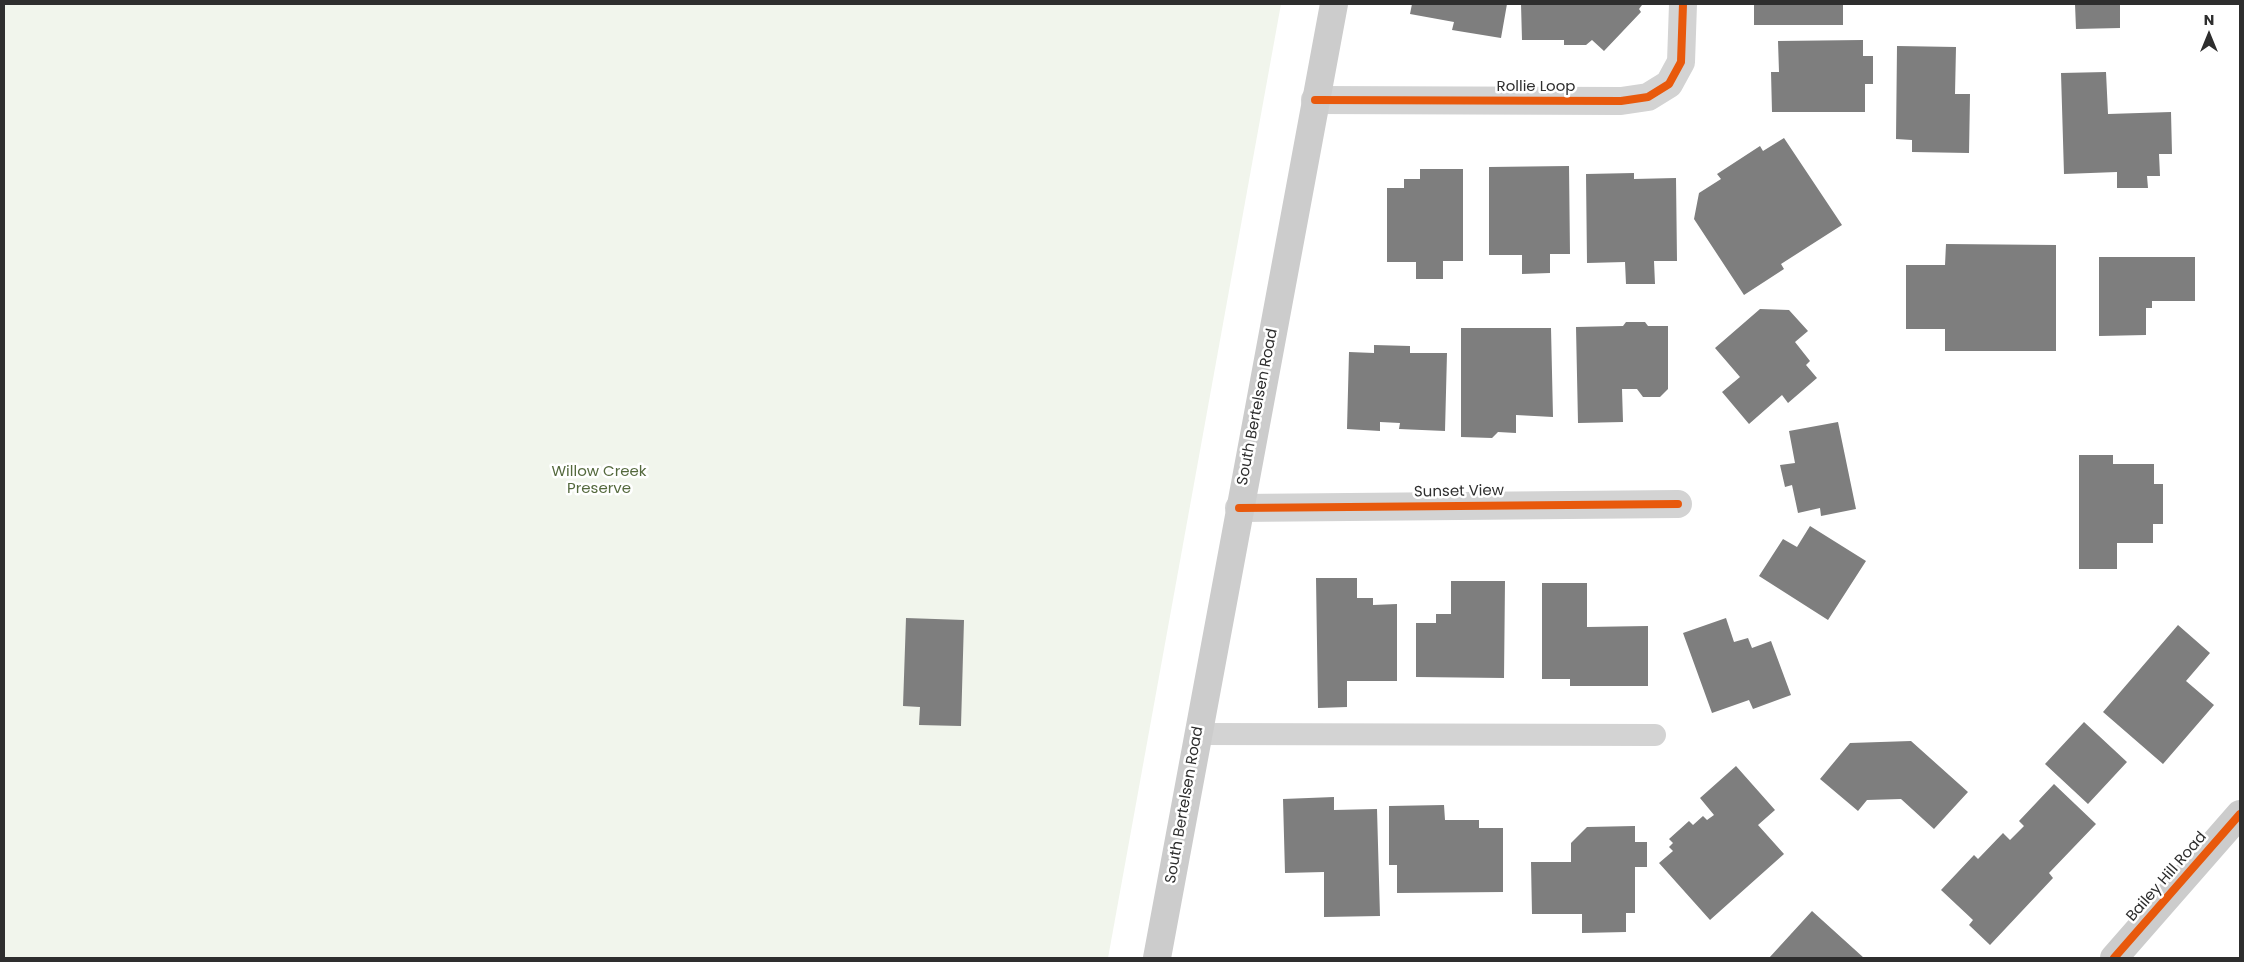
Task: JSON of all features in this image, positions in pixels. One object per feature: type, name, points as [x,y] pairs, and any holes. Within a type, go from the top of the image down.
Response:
[{"type":"main road","name":"South Bertelsen Road","points":[[1157,958],[1334,4]]},
{"type":"main road","name":"Bailey Hill Road","points":[[2114,958],[2240,814]]},
{"type":"street","name":"Rollie Loop","points":[[1315,100],[1621,102],[1648,97],[1669,84],[1682,62],[1683,4]]},
{"type":"street","name":"Sunset View","points":[[1239,508],[1678,504]]},
{"type":"lane","points":[[1198,734],[1654,736]]},
{"type":"green space","name":"Willow Creek Preserve","points":[[4,4],[1281,4],[1108,958],[4,958]]},
{"type":"building","points":[[1412,4],[1507,4],[1501,38],[1452,30],[1454,22],[1410,14]]},
{"type":"building","points":[[1521,4],[1642,5],[1639,9],[1641,12],[1604,51],[1592,40],[1586,45],[1564,45],[1564,40],[1522,40]]},
{"type":"building","points":[[1754,4],[1843,4],[1843,25],[1754,25]]},
{"type":"building","points":[[2075,4],[2120,4],[2120,28],[2076,29]]},
{"type":"building","points":[[1863,40],[1863,56],[1873,56],[1873,84],[1865,84],[1865,112],[1772,112],[1771,72],[1779,72],[1778,41]]},
{"type":"building","points":[[1897,46],[1956,47],[1955,94],[1970,94],[1969,153],[1912,152],[1912,140],[1896,139]]},
{"type":"building","points":[[2106,72],[2108,114],[2171,112],[2172,154],[2159,154],[2160,176],[2147,176],[2148,188],[2117,188],[2117,172],[2064,174],[2061,73]]},
{"type":"building","points":[[1784,138],[1842,225],[1781,264],[1784,269],[1744,295],[1694,219],[1699,193],[1721,179],[1717,174],[1760,146],[1763,151]]},
{"type":"building","points":[[1569,166],[1570,254],[1550,254],[1550,273],[1522,274],[1522,255],[1489,255],[1489,167]]},
{"type":"building","points":[[1420,169],[1463,169],[1463,261],[1443,261],[1443,279],[1416,279],[1416,262],[1387,262],[1387,188],[1404,188],[1404,179],[1420,179]]},
{"type":"building","points":[[1634,173],[1634,179],[1676,178],[1677,261],[1654,261],[1655,284],[1626,284],[1625,262],[1587,263],[1586,174]]},
{"type":"building","points":[[1946,244],[2056,245],[2056,351],[1945,351],[1945,329],[1906,329],[1906,265],[1945,265]]},
{"type":"building","points":[[2099,257],[2195,257],[2195,301],[2152,301],[2152,308],[2146,308],[2146,335],[2099,336]]},
{"type":"building","points":[[1760,309],[1789,310],[1808,331],[1795,342],[1810,361],[1806,365],[1817,378],[1788,403],[1782,395],[1749,424],[1722,392],[1740,377],[1715,348]]},
{"type":"building","points":[[1626,322],[1645,322],[1648,326],[1668,326],[1668,389],[1660,397],[1643,397],[1637,389],[1622,389],[1623,422],[1578,423],[1576,327],[1623,326]]},
{"type":"building","points":[[1461,328],[1551,328],[1553,417],[1516,415],[1516,433],[1498,432],[1492,438],[1461,437]]},
{"type":"building","points":[[1374,345],[1410,346],[1410,353],[1447,353],[1445,431],[1399,429],[1400,423],[1380,422],[1380,431],[1347,429],[1349,352],[1374,353]]},
{"type":"building","points":[[1838,422],[1856,509],[1821,516],[1820,508],[1798,513],[1792,485],[1785,487],[1780,465],[1795,463],[1789,431]]},
{"type":"building","points":[[2079,455],[2113,455],[2113,464],[2154,464],[2154,484],[2163,484],[2163,524],[2153,524],[2153,543],[2117,543],[2117,569],[2079,569]]},
{"type":"building","points":[[1810,526],[1866,561],[1828,620],[1759,576],[1783,539],[1797,547]]},
{"type":"building","points":[[1316,578],[1357,578],[1357,598],[1373,598],[1373,605],[1397,604],[1397,681],[1347,681],[1347,707],[1318,708]]},
{"type":"building","points":[[1451,581],[1505,581],[1504,678],[1416,677],[1416,623],[1436,623],[1436,614],[1451,614]]},
{"type":"building","points":[[1542,583],[1587,583],[1587,627],[1648,626],[1648,686],[1570,686],[1570,679],[1542,679]]},
{"type":"building","points":[[906,618],[964,620],[961,726],[919,725],[920,707],[903,706]]},
{"type":"building","points":[[1726,618],[1734,642],[1748,638],[1752,648],[1771,641],[1791,695],[1753,709],[1749,700],[1712,713],[1683,633]]},
{"type":"building","points":[[2178,625],[2210,653],[2186,681],[2214,705],[2163,764],[2103,712]]},
{"type":"building","points":[[2084,722],[2127,762],[2088,804],[2045,764]]},
{"type":"building","points":[[1911,741],[1968,792],[1934,829],[1901,799],[1867,800],[1858,811],[1820,779],[1850,743]]},
{"type":"building","points":[[1736,766],[1775,810],[1758,825],[1784,854],[1710,920],[1659,863],[1673,851],[1669,847],[1673,843],[1669,839],[1689,821],[1693,825],[1703,816],[1707,820],[1714,815],[1700,798]]},
{"type":"building","points":[[2054,784],[2096,824],[2049,873],[2053,878],[1990,945],[1969,925],[1973,920],[1941,890],[1974,855],[1978,859],[2003,833],[2010,840],[2024,826],[2019,821]]},
{"type":"building","points":[[1334,797],[1334,810],[1377,809],[1380,916],[1324,917],[1324,872],[1285,873],[1283,799]]},
{"type":"building","points":[[1444,805],[1445,820],[1479,820],[1479,828],[1503,828],[1503,892],[1397,893],[1397,865],[1389,865],[1389,806]]},
{"type":"building","points":[[1635,826],[1635,842],[1647,842],[1647,867],[1635,867],[1635,913],[1626,913],[1626,932],[1582,933],[1582,914],[1532,914],[1531,862],[1571,862],[1571,843],[1587,827]]},
{"type":"building","points":[[1812,911],[1864,958],[1769,958]]},
{"type":"cycle path","points":[[1315,100],[1621,101],[1648,97],[1669,84],[1681,62],[1683,4]]},
{"type":"cycle path","points":[[1239,508],[1678,504]]},
{"type":"cycle path","points":[[2114,958],[2240,814]]}]
